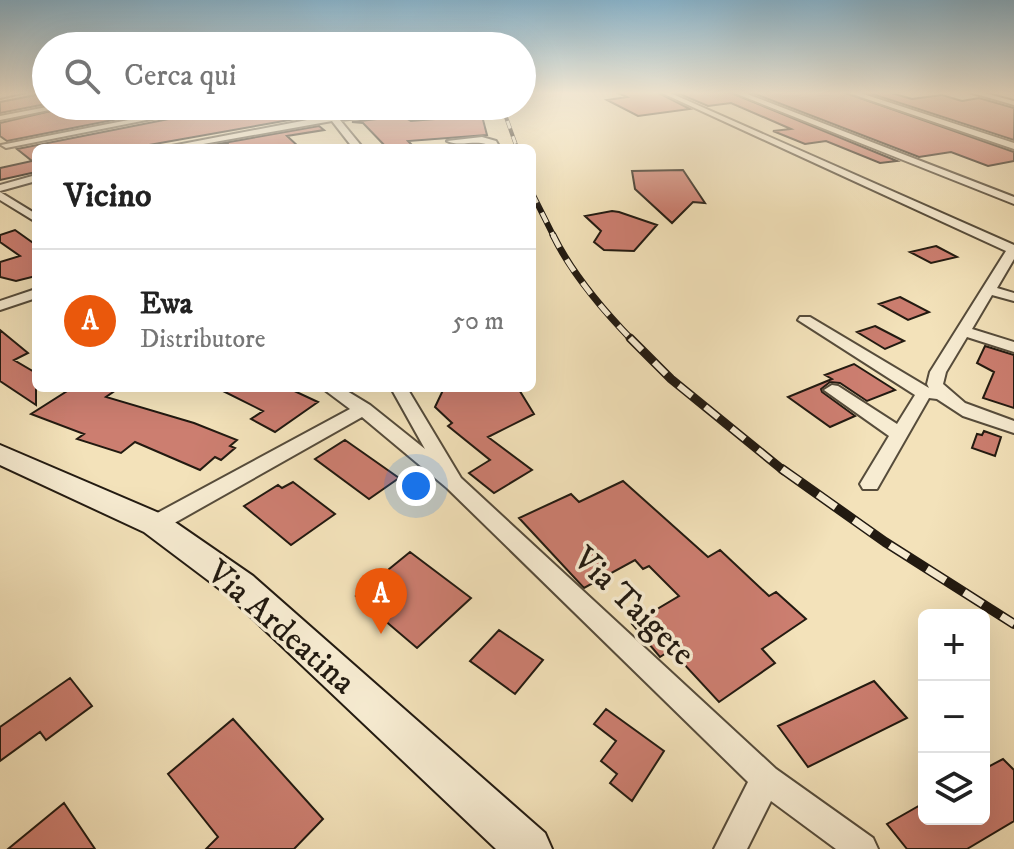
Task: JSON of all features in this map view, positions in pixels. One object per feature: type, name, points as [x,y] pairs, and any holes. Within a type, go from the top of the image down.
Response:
[{"type":"main road","name":"Via Ardeatina","points":[[0,454],[155,524],[199,553],[241,586],[529,849]]},
{"type":"street","points":[[6,145],[72,132]]},
{"type":"street","points":[[193,144],[261,132]]},
{"type":"street","points":[[751,132],[1014,250],[936,376],[932,394],[899,434],[870,484]]},
{"type":"street","points":[[837,132],[1014,201]]},
{"type":"street","points":[[970,132],[1014,146]]},
{"type":"street","points":[[170,135],[180,144]]},
{"type":"street","points":[[451,141],[486,140],[493,144]]},
{"type":"street","points":[[0,188],[32,179]]},
{"type":"street","points":[[0,195],[32,216]]},
{"type":"street","points":[[989,290],[1014,297]]},
{"type":"street","points":[[0,306],[32,294]]},
{"type":"street","points":[[805,320],[932,394],[1014,427]]},
{"type":"street","points":[[963,331],[1014,347]]},
{"type":"street","points":[[832,390],[899,434]]},
{"type":"street","points":[[344,392],[454,483]]},
{"type":"street","points":[[401,392],[454,483]]},
{"type":"street","points":[[155,524],[364,409]]},
{"type":"street","name":"Via Taigete","points":[[454,483],[766,779],[862,849]]},
{"type":"street","points":[[730,849],[766,779]]},
{"type":"building","points":[[0,132],[54,132],[7,141],[0,136]]},
{"type":"building","points":[[105,132],[224,132],[154,144],[42,144]]},
{"type":"building","points":[[287,132],[314,132],[287,136],[296,144],[218,144]]},
{"type":"building","points":[[371,132],[486,132],[487,135],[408,141],[411,144],[383,144]]},
{"type":"building","points":[[775,132],[825,132],[897,161],[880,163],[826,141],[805,144]]},
{"type":"building","points":[[853,132],[956,132],[1014,152],[1014,161],[988,166],[951,152],[919,157]]},
{"type":"building","points":[[988,132],[1014,132],[1014,140]]},
{"type":"building","points":[[32,146],[32,161],[17,149]]},
{"type":"building","points":[[32,161],[32,173],[0,180],[0,168]]},
{"type":"building","points":[[683,170],[705,203],[693,202],[672,223],[635,189],[632,171]]},
{"type":"building","points":[[612,211],[657,225],[634,251],[604,250],[594,242],[601,231],[585,216]]},
{"type":"building","points":[[15,230],[32,242],[32,277],[16,281],[0,277],[0,262],[20,256],[0,242],[0,235]]},
{"type":"building","points":[[936,246],[957,257],[931,263],[910,252]]},
{"type":"building","points":[[900,297],[929,312],[908,320],[879,304]]},
{"type":"building","points":[[875,326],[904,341],[885,349],[857,332]]},
{"type":"building","points":[[0,330],[28,353],[14,360],[32,371],[32,392],[36,392],[36,405],[0,381]]},
{"type":"building","points":[[985,346],[1014,355],[1014,408],[983,398],[994,372],[977,363]]},
{"type":"building","points":[[854,364],[895,390],[867,401],[840,383],[830,382],[821,389],[822,392],[855,416],[830,427],[788,397],[832,379],[825,375]]},
{"type":"building","points":[[66,392],[113,392],[106,397],[194,423],[237,440],[230,446],[235,448],[221,460],[215,457],[200,470],[135,442],[121,453],[77,439],[84,434],[31,414]]},
{"type":"building","points":[[225,392],[297,392],[318,402],[275,432],[251,419],[263,411]]},
{"type":"building","points":[[442,392],[520,392],[534,414],[488,437],[532,470],[494,493],[469,473],[490,460],[448,426],[452,423],[435,407]]},
{"type":"building","points":[[984,431],[1001,437],[995,456],[972,448],[977,434],[982,435]]},
{"type":"building","points":[[345,440],[399,478],[369,499],[315,459]]},
{"type":"building","points":[[623,481],[708,557],[720,550],[769,596],[776,592],[806,619],[762,649],[775,663],[719,702],[671,650],[660,657],[632,624],[679,596],[649,566],[643,569],[635,560],[584,588],[519,518],[571,494],[579,502]]},
{"type":"building","points":[[293,482],[335,514],[291,545],[244,506],[278,485],[282,488]]},
{"type":"building","points":[[410,552],[471,598],[417,648],[356,596]]},
{"type":"building","points":[[499,630],[543,660],[515,694],[470,661]]},
{"type":"building","points":[[70,678],[92,706],[46,740],[40,732],[0,761],[0,727]]},
{"type":"building","points":[[874,681],[907,718],[808,767],[778,726]]},
{"type":"building","points":[[606,709],[664,751],[632,801],[610,783],[617,774],[601,761],[616,741],[594,724]]},
{"type":"building","points":[[233,719],[323,819],[294,849],[206,849],[218,837],[168,774]]},
{"type":"building","points":[[1003,759],[1014,770],[1014,821],[967,849],[907,849],[887,824],[918,806],[918,825],[990,825],[990,766]]},
{"type":"building","points":[[64,803],[95,849],[8,849]]},
{"type":"railway","points":[[511,132],[516,144]]},
{"type":"railway","points":[[536,201],[553,235]]},
{"type":"railway","points":[[553,235],[588,290],[632,340]]},
{"type":"railway","points":[[632,340],[671,379],[784,471]]},
{"type":"railway","points":[[782,469],[885,542],[1014,624]]},
{"type":"place","name":"Ewa","points":[[381,634]]}]
